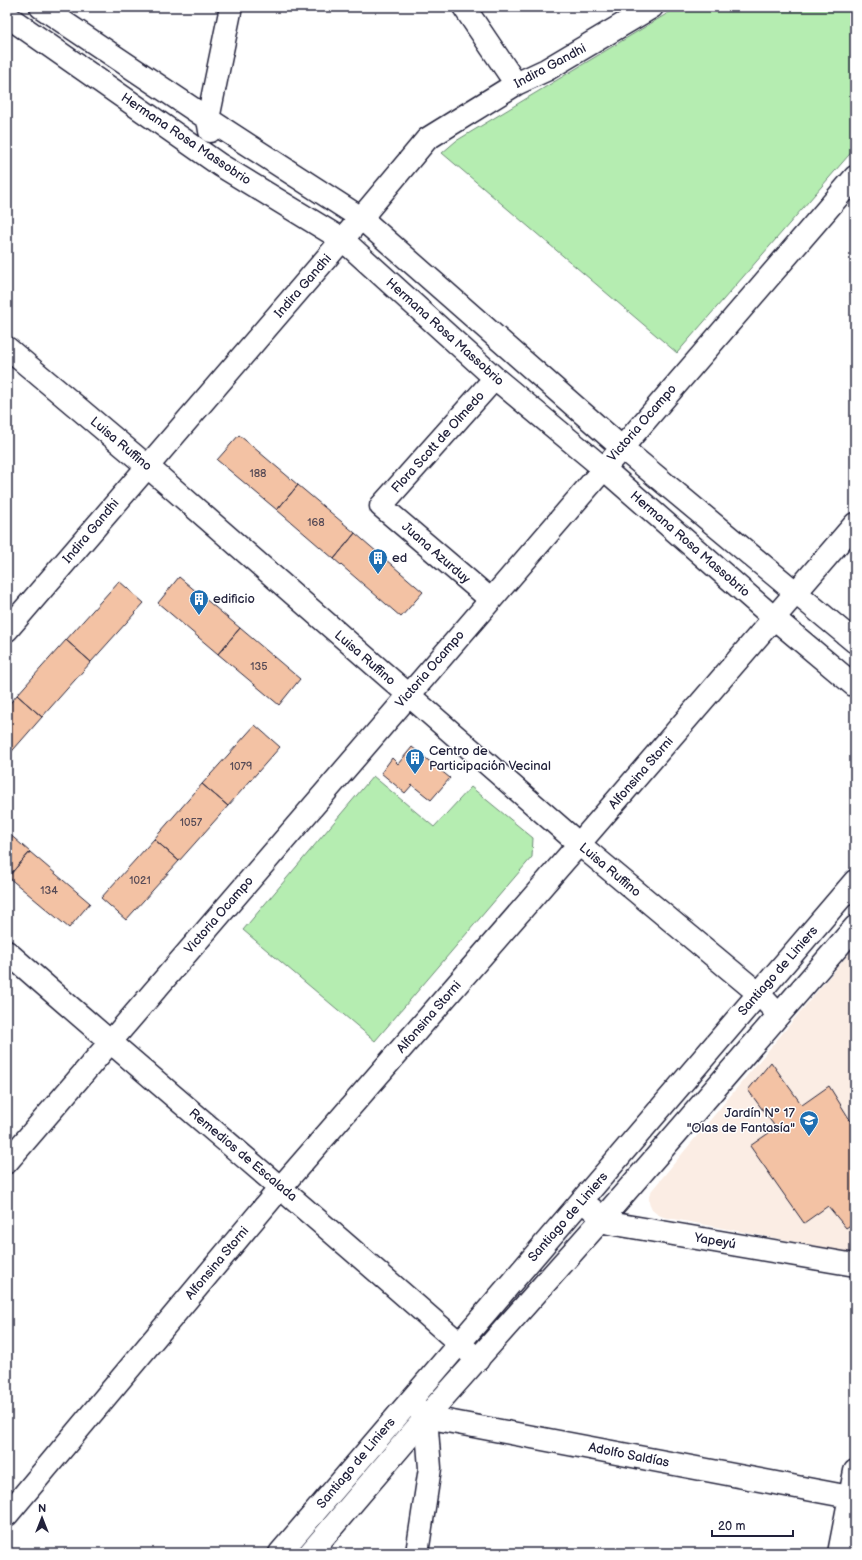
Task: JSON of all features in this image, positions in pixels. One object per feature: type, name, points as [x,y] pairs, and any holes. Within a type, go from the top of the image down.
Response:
[{"type":"street","points":[[41,7],[208,119],[361,218],[621,447],[855,642]]},
{"type":"street","points":[[220,165],[212,143],[208,119],[231,7]]},
{"type":"street","points":[[464,7],[516,84]]},
{"type":"street","name":"Indira Gandhi","points":[[7,630],[343,240],[427,139],[516,84],[546,70],[652,7]]},
{"type":"street","name":"Hermana Rosa Massobrio","points":[[7,16],[220,165],[343,240],[495,378],[603,468],[774,618],[855,686]]},
{"type":"street","name":"Victoria Ocampo","points":[[7,1162],[490,599],[855,177]]},
{"type":"street","name":"Luisa Ruffino","points":[[7,348],[147,466],[579,844],[758,993],[778,1014]]},
{"type":"street","name":"Flora Scott de Olmedo","points":[[381,506],[495,378]]},
{"type":"street","name":"Juana Azurduy","points":[[381,506],[490,599]]},
{"type":"street","name":"Alfonsina Storni","points":[[7,1515],[281,1187],[855,524]]},
{"type":"street","name":"Santiago de Liniers","points":[[280,1553],[458,1343],[582,1201],[855,881]]},
{"type":"street","name":"Santiago de Liniers","points":[[310,1553],[426,1417],[603,1218],[778,1014],[855,927]]},
{"type":"street","name":"Remedios de Escalada","points":[[7,952],[110,1042],[281,1187],[478,1360]]},
{"type":"street","name":"Yapeyú","points":[[582,1201],[609,1223],[855,1265]]},
{"type":"street","points":[[409,1401],[426,1417],[430,1468],[417,1553]]},
{"type":"street","name":"Adolfo Saldías","points":[[426,1417],[852,1498]]},
{"type":"street","points":[[839,1553],[852,1498],[855,1471]]},
{"type":"shaded area","points":[[855,946],[855,1253],[663,1217],[657,1214],[652,1210],[649,1203],[649,1196],[652,1190]]},
{"type":"green space","points":[[678,7],[855,7],[855,148],[677,353],[442,153],[456,141]]},
{"type":"green space","points":[[373,776],[434,827],[471,787],[533,838],[532,857],[375,1041],[243,930]]},
{"type":"building","points":[[239,435],[298,485],[277,510],[217,460]]},
{"type":"building","points":[[298,485],[355,533],[334,559],[277,510]]},
{"type":"building","name":"ed","points":[[355,533],[423,592],[401,617],[334,559]]},
{"type":"building","name":"edificio","points":[[179,577],[240,628],[218,654],[158,603]]},
{"type":"building","points":[[119,581],[144,603],[91,662],[66,640]]},
{"type":"building","points":[[240,628],[300,679],[279,705],[218,654]]},
{"type":"building","points":[[66,640],[91,662],[42,717],[17,695]]},
{"type":"building","points":[[17,695],[42,717],[7,757],[7,707]]},
{"type":"building","points":[[255,725],[280,747],[228,806],[202,784]]},
{"type":"building","name":"Centro de Participación Vecinal","points":[[412,747],[450,778],[431,800],[412,785],[405,793],[381,773],[392,758],[398,764]]},
{"type":"building","points":[[202,784],[228,806],[179,861],[154,839]]},
{"type":"building","points":[[7,832],[30,852],[8,877],[7,876]]},
{"type":"building","points":[[154,839],[179,861],[126,920],[101,898]]},
{"type":"building","points":[[30,852],[90,903],[69,928],[8,877]]},
{"type":"building","name":"Jardín N° 17 \"Olas de Fantasía\"","points":[[771,1062],[802,1105],[829,1086],[855,1128],[855,1222],[846,1228],[828,1206],[804,1223],[750,1146],[776,1128],[748,1090]]},
{"type":"place","name":"ed","points":[[378,575]]},
{"type":"place","name":"edificio","points":[[199,616]]},
{"type":"place","name":"Centro de Participación Vecinal","points":[[415,775]]},
{"type":"place","name":"Jardín N° 17 \"Olas de Fantasía\"","points":[[809,1137]]}]
